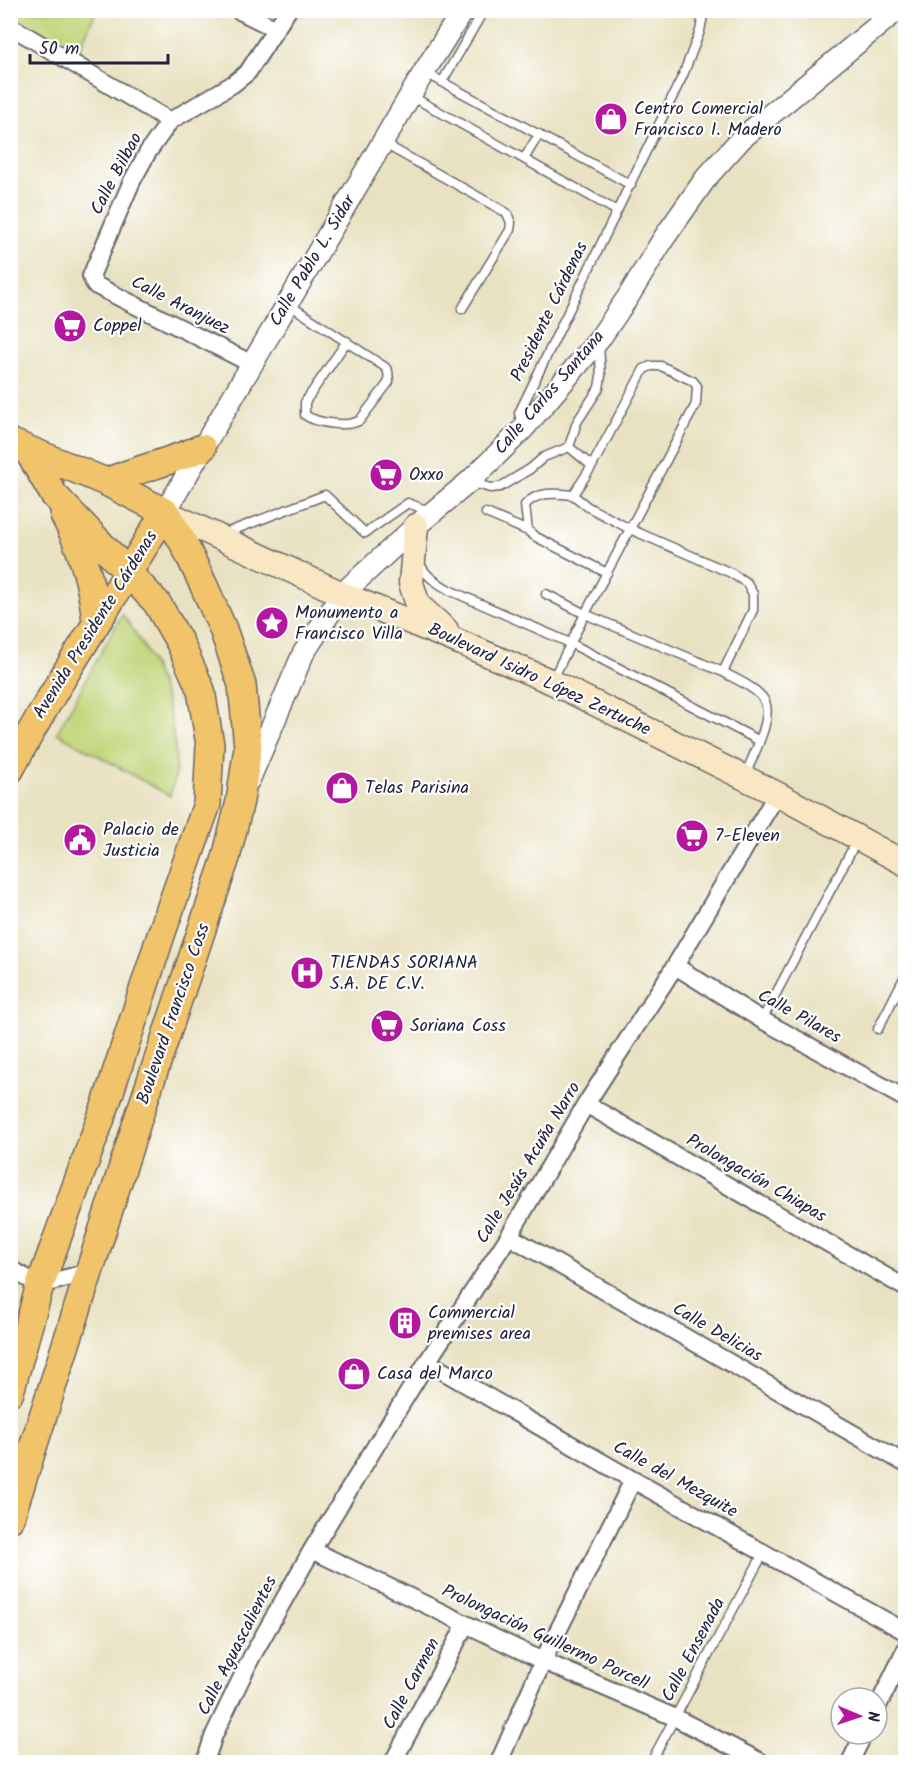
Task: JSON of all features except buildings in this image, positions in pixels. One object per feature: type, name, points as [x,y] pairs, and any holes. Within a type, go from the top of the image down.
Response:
[{"type":"main road","points":[[15,445],[106,482],[165,512]]},
{"type":"main road","name":"Boulevard Francisco Coss","points":[[10,1392],[40,1285],[105,1107],[161,935],[207,804],[210,745],[201,690],[180,643],[157,603],[54,495],[15,445]]},
{"type":"main road","points":[[106,482],[136,469],[173,461],[202,448]]},
{"type":"main road","points":[[54,495],[74,533],[86,567],[93,592],[96,621]]},
{"type":"main road","name":"Boulevard Francisco Coss","points":[[10,1519],[141,1110],[226,858],[240,801],[248,747],[242,685],[223,629],[204,586],[184,544],[165,512]]},
{"type":"main road","name":"Boulevard Isidro López Zertuche","points":[[165,512],[342,594],[552,682],[744,777],[906,864]]},
{"type":"main road","name":"Avenida Presidente Cárdenas","points":[[13,762],[96,621],[165,512]]},
{"type":"main road","points":[[421,529],[411,583],[418,605],[459,642]]},
{"type":"main road","points":[[141,1110],[137,1098],[137,1087],[161,935]]},
{"type":"main road","points":[[105,1107],[117,1110],[124,1119],[110,1208]]},
{"type":"street","points":[[238,10],[276,29]]},
{"type":"street","name":"Calle Bilbao","points":[[92,281],[91,272],[132,181],[148,152],[170,121],[233,84],[248,72],[288,10]]},
{"type":"street","name":"Calle Pablo L. Sidar","points":[[165,512],[410,96],[433,77],[463,10]]},
{"type":"street","name":"Calle Carlos Santana","points":[[240,801],[303,654],[342,594],[421,529],[523,429],[598,341],[664,238],[706,178],[741,139],[897,10]]},
{"type":"street","points":[[10,26],[170,121]]},
{"type":"street","name":"Calle Aranjuez","points":[[92,281],[95,285],[252,364]]},
{"type":"street","name":"Calle Jesús Acuña Narro","points":[[312,1550],[427,1362],[509,1236],[586,1104],[675,966],[777,794]]},
{"type":"street","name":"Calle Pilares","points":[[675,966],[762,1020],[906,1099]]},
{"type":"street","name":"Prolongación Chiapas","points":[[586,1104],[906,1288]]},
{"type":"street","name":"Calle Delicias","points":[[509,1236],[906,1464]]},
{"type":"street","points":[[10,1269],[40,1285],[89,1272]]},
{"type":"street","name":"Calle del Mezquite","points":[[427,1362],[906,1632]]},
{"type":"street","points":[[499,1762],[543,1661],[633,1480]]},
{"type":"street","name":"Prolongación Guillermo Porcell","points":[[312,1550],[543,1661],[676,1718],[761,1762]]},
{"type":"street","name":"Calle Aguascalientes","points":[[205,1762],[214,1735],[252,1656],[312,1550]]},
{"type":"street","name":"Calle Carmen","points":[[393,1762],[466,1624]]},
{"type":"street","points":[[888,1686],[906,1649]]},
{"type":"street","points":[[850,1762],[858,1746]]},
{"type":"lane","points":[[484,10],[433,77],[631,185]]},
{"type":"lane","name":"Presidente Cárdenas","points":[[523,429],[519,413],[683,75],[700,31],[704,10]]},
{"type":"lane","points":[[410,96],[617,211]]},
{"type":"lane","points":[[524,159],[539,134]]},
{"type":"lane","points":[[383,142],[507,213],[510,218],[510,230],[462,309]]},
{"type":"lane","points":[[288,303],[347,341],[388,371],[389,382],[355,424],[311,419],[305,415],[305,402],[347,341]]},
{"type":"lane","points":[[569,447],[577,422],[599,388],[602,376],[598,341]]},
{"type":"lane","points":[[552,682],[585,614],[696,404],[697,386],[693,381],[661,366],[644,369],[592,466],[573,495]]},
{"type":"lane","points":[[569,447],[592,466]]},
{"type":"lane","points":[[470,481],[490,488],[500,487],[522,475],[544,457],[569,447]]},
{"type":"lane","points":[[528,531],[525,506],[530,500],[546,494],[573,495],[588,507],[630,529],[731,573],[747,583],[753,594],[753,610],[723,672]]},
{"type":"lane","points":[[218,537],[325,495],[365,533],[408,503],[421,529],[423,571],[432,580],[449,590],[570,643],[758,740]]},
{"type":"lane","points":[[486,513],[528,531],[607,573]]},
{"type":"lane","points":[[546,594],[585,614],[723,672],[763,697],[768,711],[766,727],[758,740],[744,777]]},
{"type":"lane","points":[[762,1020],[858,838]]},
{"type":"lane","points":[[878,1029],[906,974]]},
{"type":"lane","name":"Calle Ensenada","points":[[651,1762],[764,1552]]},
{"type":"green space","points":[[10,11],[96,11],[77,55],[11,20]]},
{"type":"green space","points":[[122,614],[145,649],[168,707],[176,769],[170,796],[57,733]]},
{"type":"place","name":"Centro Comercial Francisco I. Madero","points":[[611,119]]},
{"type":"place","name":"Coppel","points":[[70,326]]},
{"type":"place","name":"Oxxo","points":[[386,475]]},
{"type":"place","name":"Monumento a Francisco Villa","points":[[272,623]]},
{"type":"place","name":"Telas Parisina","points":[[342,788]]},
{"type":"place","name":"7-Eleven","points":[[692,836]]},
{"type":"place","name":"Palacio de Justicia","points":[[80,840]]},
{"type":"place","name":"TIENDAS SORIANA S.A. DE C.V.","points":[[307,973]]},
{"type":"place","name":"Soriana Coss","points":[[387,1026]]},
{"type":"place","name":"Commercial premises area","points":[[405,1323]]},
{"type":"place","name":"Casa del Marco","points":[[354,1374]]}]
